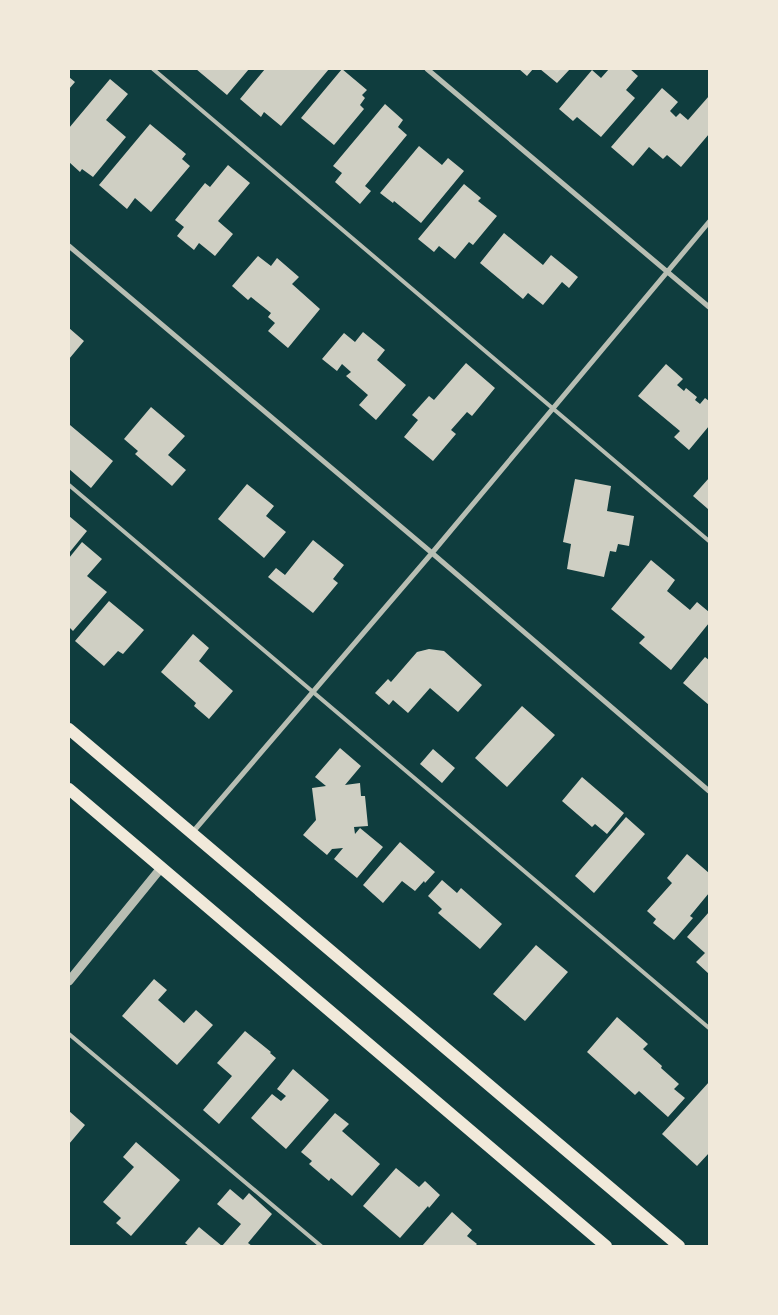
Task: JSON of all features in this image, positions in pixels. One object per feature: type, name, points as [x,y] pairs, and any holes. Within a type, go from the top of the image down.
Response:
[{"type":"main road","points":[[69,729],[679,1246]]},
{"type":"main road","points":[[69,790],[606,1246]]},
{"type":"street","points":[[427,69],[709,307]]},
{"type":"street","points":[[192,834],[432,553],[709,222]]},
{"type":"street","points":[[69,246],[709,790]]},
{"type":"street","points":[[69,981],[161,868]]},
{"type":"lane","points":[[153,69],[709,541]]},
{"type":"lane","points":[[69,485],[709,1028]]},
{"type":"lane","points":[[69,1034],[321,1246]]},
{"type":"building","points":[[196,69],[249,69],[227,95]]},
{"type":"building","points":[[265,69],[329,69],[281,126],[264,112],[261,117],[240,99]]},
{"type":"building","points":[[342,69],[367,90],[362,95],[365,98],[360,105],[364,109],[334,145],[301,118]]},
{"type":"building","points":[[519,69],[533,69],[527,76]]},
{"type":"building","points":[[540,69],[570,69],[557,83]]},
{"type":"building","points":[[609,69],[630,69],[638,76],[626,90],[635,98],[601,137],[577,117],[573,121],[559,109],[592,70],[601,78]]},
{"type":"building","points":[[69,77],[75,82],[69,89]]},
{"type":"building","points":[[110,79],[128,94],[106,120],[126,137],[93,177],[82,169],[80,172],[69,162],[69,128]]},
{"type":"building","points":[[662,88],[678,102],[670,111],[676,117],[680,113],[688,120],[709,96],[709,134],[681,167],[667,155],[663,159],[649,147],[633,166],[611,147]]},
{"type":"building","points":[[385,104],[403,120],[398,127],[407,135],[365,186],[371,191],[360,204],[335,182],[342,173],[333,166]]},
{"type":"building","points":[[150,124],[186,154],[182,159],[190,166],[151,212],[135,198],[127,209],[99,185]]},
{"type":"building","points":[[419,146],[442,165],[448,158],[464,171],[421,223],[394,201],[393,203],[380,193]]},
{"type":"building","points":[[228,165],[250,183],[218,221],[233,234],[215,256],[199,243],[194,250],[177,236],[184,227],[175,220],[205,183],[210,187]]},
{"type":"building","points":[[464,184],[481,198],[478,201],[497,216],[473,245],[469,242],[455,259],[439,246],[434,252],[418,239]]},
{"type":"building","points":[[504,233],[543,265],[551,255],[578,277],[569,288],[562,282],[543,305],[528,293],[523,299],[480,263]]},
{"type":"building","points":[[258,256],[271,266],[277,258],[299,277],[292,284],[320,309],[288,348],[268,331],[275,323],[268,317],[271,313],[251,297],[248,300],[232,286]]},
{"type":"building","points":[[69,328],[84,341],[69,359]]},
{"type":"building","points":[[363,332],[385,350],[377,360],[406,385],[376,420],[359,405],[368,395],[346,376],[351,372],[342,364],[337,371],[322,359],[344,333],[355,342]]},
{"type":"building","points":[[466,363],[495,388],[472,416],[467,412],[451,430],[456,434],[433,461],[404,437],[418,420],[412,415],[429,396],[434,400]]},
{"type":"building","points":[[666,364],[683,379],[677,385],[684,391],[686,388],[697,397],[695,400],[700,404],[705,398],[709,401],[709,426],[689,450],[674,437],[680,431],[638,396]]},
{"type":"building","points":[[151,407],[185,436],[168,455],[186,470],[172,486],[135,454],[138,451],[124,439]]},
{"type":"building","points":[[70,425],[113,461],[91,488],[69,469]]},
{"type":"building","points":[[709,478],[709,508],[708,509],[693,496]]},
{"type":"building","points":[[575,479],[611,486],[607,511],[634,516],[629,546],[618,544],[616,552],[610,551],[604,577],[567,569],[571,544],[563,542]]},
{"type":"building","points":[[247,484],[274,506],[266,516],[286,532],[264,558],[218,519]]},
{"type":"building","points":[[69,516],[87,531],[69,553]]},
{"type":"building","points":[[313,540],[344,565],[333,579],[338,583],[313,613],[268,577],[276,568],[285,575]]},
{"type":"building","points":[[82,542],[102,559],[87,576],[107,592],[73,631],[69,627],[69,558]]},
{"type":"building","points":[[651,560],[675,580],[667,591],[690,610],[697,602],[709,612],[709,623],[671,670],[639,643],[645,637],[611,609]]},
{"type":"building","points":[[109,601],[144,630],[123,654],[118,651],[104,666],[75,641]]},
{"type":"building","points":[[193,634],[209,648],[199,661],[233,691],[209,719],[194,706],[196,703],[161,672]]},
{"type":"building","points":[[429,649],[444,651],[482,685],[458,712],[430,688],[408,713],[393,700],[389,705],[375,693],[388,679],[391,682],[417,652]]},
{"type":"building","points":[[705,657],[709,660],[709,705],[683,683]]},
{"type":"building","points":[[522,706],[555,735],[507,787],[475,758]]},
{"type":"building","points":[[340,748],[361,766],[345,785],[360,783],[361,796],[365,796],[368,826],[354,827],[355,834],[360,828],[383,847],[357,878],[334,859],[343,848],[332,849],[327,855],[303,835],[316,820],[312,788],[326,786],[315,777]]},
{"type":"building","points":[[433,749],[455,768],[442,783],[420,764]]},
{"type":"building","points":[[582,777],[624,813],[607,834],[595,824],[592,827],[562,801]]},
{"type":"building","points":[[626,817],[645,834],[594,893],[575,876]]},
{"type":"building","points":[[400,842],[435,872],[415,891],[402,881],[383,903],[363,885]]},
{"type":"building","points":[[687,854],[709,873],[709,893],[690,916],[693,918],[674,940],[653,923],[656,919],[647,911],[672,883],[667,878]]},
{"type":"building","points":[[442,880],[457,893],[461,888],[502,924],[480,949],[438,913],[442,909],[428,896]]},
{"type":"building","points":[[709,912],[709,974],[696,962],[705,953],[687,937]]},
{"type":"building","points":[[536,945],[568,972],[525,1021],[493,994]]},
{"type":"building","points":[[154,979],[167,990],[158,1000],[184,1023],[196,1010],[213,1025],[177,1065],[122,1016]]},
{"type":"building","points":[[617,1017],[648,1044],[643,1049],[679,1084],[674,1089],[685,1098],[668,1117],[639,1091],[635,1095],[587,1052]]},
{"type":"building","points":[[245,1031],[276,1058],[219,1124],[203,1110],[232,1076],[217,1063]]},
{"type":"building","points":[[293,1069],[329,1100],[286,1149],[251,1118],[272,1094],[281,1101],[286,1096],[277,1089]]},
{"type":"building","points":[[709,1082],[709,1153],[697,1166],[662,1134]]},
{"type":"building","points":[[69,1111],[85,1125],[69,1144]]},
{"type":"building","points":[[335,1113],[349,1124],[342,1131],[380,1164],[352,1196],[331,1178],[329,1181],[309,1164],[312,1161],[301,1152]]},
{"type":"building","points":[[136,1142],[180,1180],[131,1236],[116,1223],[121,1218],[103,1202],[134,1167],[123,1157]]},
{"type":"building","points":[[396,1168],[419,1187],[425,1181],[440,1195],[400,1238],[363,1206]]},
{"type":"building","points":[[230,1189],[243,1200],[249,1193],[272,1214],[248,1243],[252,1246],[222,1246],[241,1224],[217,1204]]},
{"type":"building","points":[[452,1212],[472,1230],[467,1236],[477,1244],[475,1246],[422,1246]]},
{"type":"building","points":[[199,1227],[222,1246],[189,1246],[185,1243]]}]
